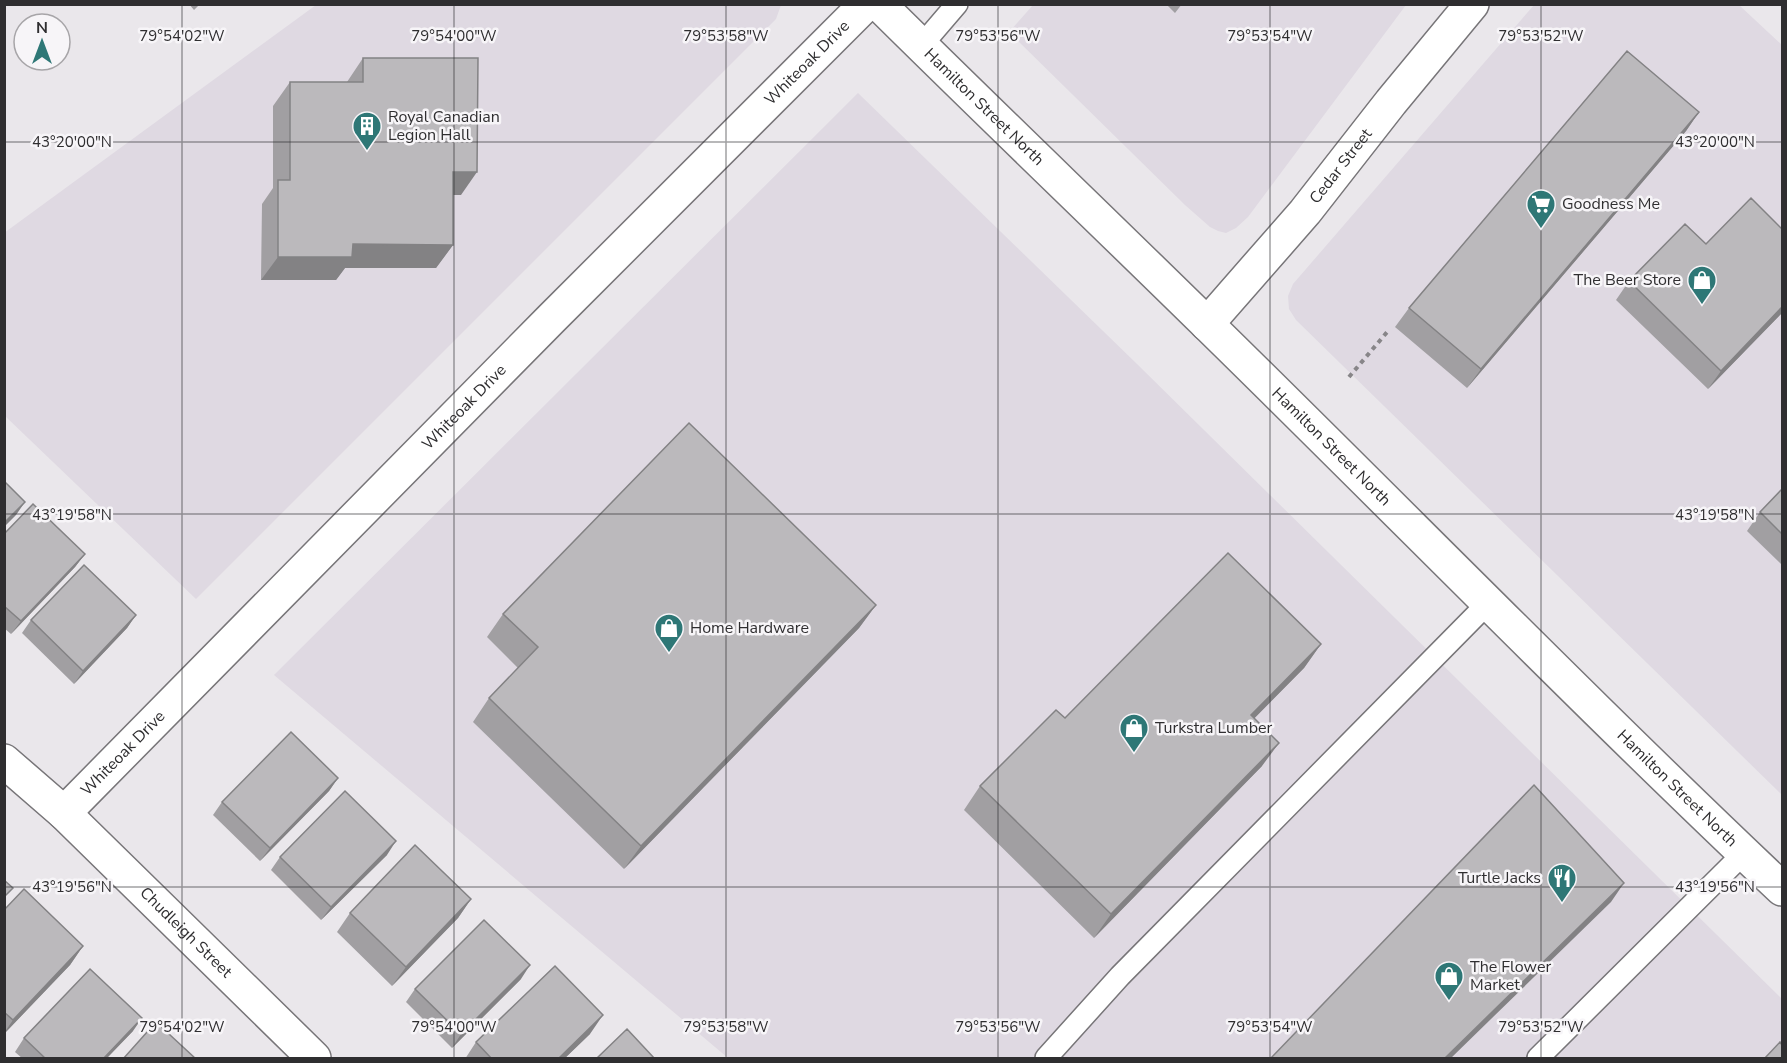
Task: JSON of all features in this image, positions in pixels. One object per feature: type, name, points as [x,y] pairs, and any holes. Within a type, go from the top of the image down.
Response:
[{"type":"street","name":"Whiteoak Drive","points":[[64,813],[551,319],[866,4]]},
{"type":"street","name":"Hamilton Street North","points":[[879,4],[1782,889]]},
{"type":"street","name":"Cedar Street","points":[[1207,324],[1305,212],[1390,102],[1472,4]]},
{"type":"street","name":"Chudleigh Street","points":[[4,761],[64,813],[314,1059]]},
{"type":"lane","points":[[921,46],[957,4]]},
{"type":"lane","points":[[1046,1059],[1119,976],[1488,603]]},
{"type":"lane","points":[[1538,1059],[1744,853]]},
{"type":"path","points":[[1349,377],[1388,331]]},
{"type":"shaded area","points":[[316,5],[781,5],[776,19],[196,599],[5,416],[4,233]]},
{"type":"shaded area","points":[[1033,5],[1406,5],[1248,217],[1236,228],[1226,233],[1210,227],[1185,205],[1009,32]]},
{"type":"shaded area","points":[[1534,5],[1739,5],[1782,45],[1782,795],[1296,320],[1289,309],[1288,296],[1293,284]]},
{"type":"shaded area","points":[[858,93],[1137,364],[1782,999],[1782,1058],[728,1058],[274,675]]},
{"type":"building","name":"Goodness Me","points":[[1627,51],[1699,112],[1481,369],[1409,308]]},
{"type":"building","name":"Royal Canadian Legion Hall","points":[[363,58],[478,58],[477,172],[453,172],[453,245],[353,244],[352,257],[278,257],[278,180],[290,180],[290,82],[363,82]]},
{"type":"building","name":"The Beer Store","points":[[1751,198],[1782,229],[1782,307],[1721,371],[1629,281],[1685,224],[1706,244]]},
{"type":"building","name":"Home Hardware","points":[[689,423],[876,605],[641,846],[489,698],[538,647],[503,614]]},
{"type":"building","points":[[4,481],[25,502],[4,523]]},
{"type":"building","points":[[1782,489],[1782,534],[1760,512]]},
{"type":"building","points":[[33,504],[85,554],[21,621],[4,606],[4,534]]},
{"type":"building","name":"Turkstra Lumber","points":[[1228,553],[1321,644],[1251,715],[1279,743],[1111,914],[980,786],[1056,710],[1065,718]]},
{"type":"building","points":[[84,565],[136,615],[83,671],[31,620]]},
{"type":"building","points":[[291,732],[338,778],[270,848],[222,802]]},
{"type":"building","points":[[1534,785],[1624,883],[1444,1059],[1270,1059]]},
{"type":"building","points":[[345,791],[396,841],[331,907],[280,857]]},
{"type":"building","points":[[415,845],[471,899],[406,967],[350,913]]},
{"type":"building","points":[[4,880],[13,888],[4,897]]},
{"type":"building","points":[[24,889],[83,946],[13,1020],[4,1012],[4,910]]},
{"type":"building","points":[[484,920],[530,965],[461,1034],[415,989]]},
{"type":"building","points":[[555,966],[603,1015],[558,1059],[492,1059],[476,1042]]},
{"type":"building","points":[[90,969],[142,1018],[103,1059],[46,1059],[24,1038]]},
{"type":"building","points":[[156,1022],[196,1059],[123,1059]]},
{"type":"building","points":[[627,1029],[655,1059],[596,1059]]},
{"type":"building","points":[[1780,1042],[1782,1059],[1764,1059]]},
{"type":"place","name":"Royal Canadian Legion Hall","points":[[367,152]]},
{"type":"place","name":"Goodness Me","points":[[1541,230]]},
{"type":"place","name":"The Beer Store","points":[[1702,306]]},
{"type":"place","name":"Home Hardware","points":[[669,654]]},
{"type":"place","name":"Turkstra Lumber","points":[[1134,754]]},
{"type":"place","name":"Turtle Jacks","points":[[1562,904]]},
{"type":"place","name":"The Flower Market","points":[[1449,1002]]}]
